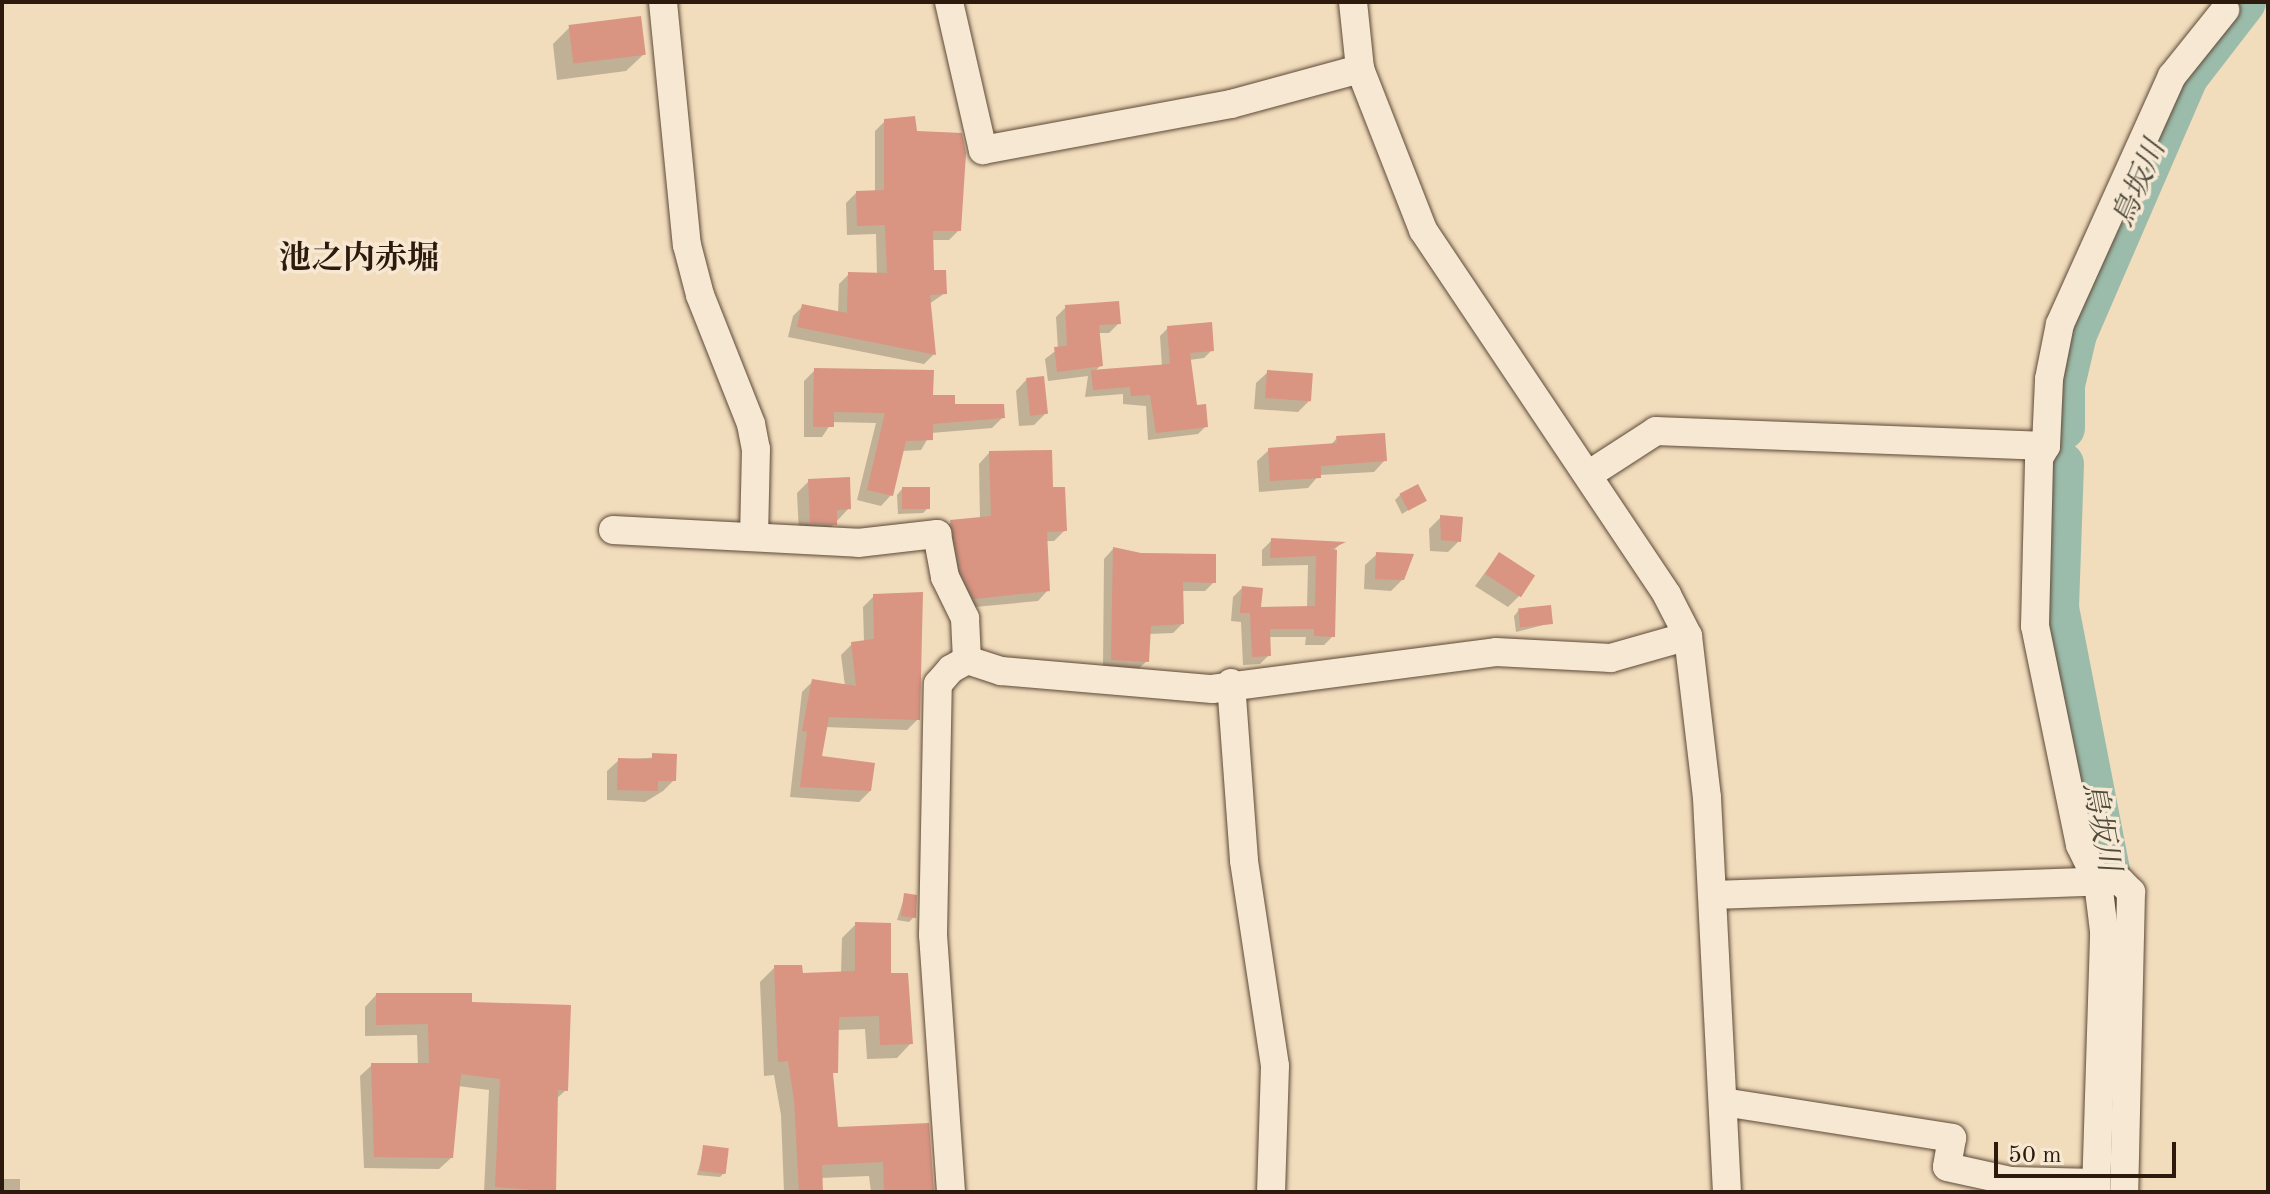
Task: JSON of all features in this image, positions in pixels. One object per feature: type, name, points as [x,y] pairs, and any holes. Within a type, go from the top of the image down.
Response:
[{"type":"street","points":[[663,2],[687,245],[700,295],[751,424],[756,449],[754,537]]},
{"type":"street","points":[[949,2],[983,150],[1231,104],[1360,69]]},
{"type":"street","points":[[1353,2],[1360,69],[1423,230],[1667,595],[1688,636],[1713,895],[1727,1192]]},
{"type":"street","points":[[1723,1102],[1952,1138],[1947,1167],[2011,1181],[2096,1187],[2107,881],[2080,845],[2035,626],[2039,458],[2046,446],[2049,379],[2060,324],[2172,76],[2225,10]]},
{"type":"street","points":[[1588,475],[1656,431],[2046,446]]},
{"type":"street","points":[[613,530],[858,543],[937,534],[945,577],[965,618],[967,660]]},
{"type":"street","points":[[967,660],[1001,671],[1212,689],[1231,683],[1496,652],[1611,658],[1688,636]]},
{"type":"street","points":[[951,1192],[933,935],[938,684],[967,660]]},
{"type":"street","points":[[1231,683],[1244,861],[1275,1066],[1271,1192]]},
{"type":"street","points":[[1713,895],[2107,881],[2131,892],[2124,1192]]},
{"type":"building","points":[[641,16],[646,55],[573,64],[569,25]]},
{"type":"building","points":[[915,116],[917,131],[962,133],[966,153],[961,231],[933,231],[934,270],[946,270],[947,294],[930,295],[936,355],[797,327],[802,304],[847,313],[848,272],[887,273],[885,225],[857,226],[856,191],[884,190],[884,119]]},
{"type":"building","points":[[1119,301],[1121,324],[1099,325],[1103,366],[1057,372],[1054,347],[1067,346],[1065,305]]},
{"type":"building","points":[[1212,322],[1214,351],[1190,353],[1197,405],[1206,404],[1208,427],[1156,433],[1150,395],[1131,396],[1130,387],[1093,390],[1091,370],[1170,364],[1167,326]]},
{"type":"building","points":[[814,368],[934,370],[933,395],[955,395],[955,404],[1004,404],[1005,418],[933,424],[933,440],[906,441],[893,496],[867,490],[885,413],[834,412],[834,427],[813,427]]},
{"type":"building","points":[[1267,370],[1313,373],[1311,401],[1265,398]]},
{"type":"building","points":[[1044,376],[1048,414],[1030,416],[1026,378]]},
{"type":"building","points":[[1385,433],[1387,461],[1321,466],[1321,478],[1270,481],[1268,448],[1337,443],[1336,436]]},
{"type":"building","points":[[1052,450],[1053,487],[1065,487],[1067,531],[1047,532],[1050,591],[974,599],[961,572],[950,520],[991,516],[989,451]]},
{"type":"building","points":[[850,477],[851,509],[837,510],[837,525],[810,523],[808,479]]},
{"type":"building","points":[[1418,484],[1427,501],[1408,511],[1399,494]]},
{"type":"building","points":[[902,487],[930,487],[930,509],[902,509]]},
{"type":"building","points":[[1440,515],[1463,517],[1461,542],[1441,540]]},
{"type":"building","points":[[1271,538],[1346,542],[1331,549],[1337,550],[1335,637],[1314,636],[1314,629],[1270,629],[1271,656],[1252,657],[1250,613],[1240,613],[1242,586],[1263,588],[1261,607],[1315,606],[1316,556],[1270,558]]},
{"type":"building","points":[[1113,547],[1141,553],[1216,554],[1216,583],[1183,582],[1184,624],[1151,626],[1149,662],[1111,660]]},
{"type":"building","points":[[1376,552],[1414,554],[1404,580],[1375,579]]},
{"type":"building","points":[[1499,552],[1535,575],[1521,597],[1485,574]]},
{"type":"building","points":[[923,592],[920,720],[829,717],[822,756],[875,763],[871,791],[800,787],[807,732],[802,731],[812,679],[856,686],[851,642],[874,639],[873,594]]},
{"type":"building","points":[[1551,605],[1553,624],[1520,627],[1518,608]]},
{"type":"building","points":[[652,753],[677,754],[676,781],[658,781],[658,791],[617,790],[618,758],[652,759]]},
{"type":"building","points":[[904,893],[917,895],[916,918],[901,916]]},
{"type":"building","points":[[855,922],[891,923],[891,973],[908,973],[913,1044],[880,1045],[879,1016],[839,1017],[838,1073],[833,1073],[838,1127],[929,1123],[934,1191],[884,1192],[883,1162],[822,1165],[823,1192],[799,1192],[794,1100],[788,1061],[778,1062],[774,965],[802,965],[803,973],[855,971]]},
{"type":"building","points":[[376,993],[472,993],[472,1002],[571,1005],[568,1091],[558,1090],[556,1192],[495,1187],[500,1079],[461,1074],[453,1158],[374,1157],[371,1063],[429,1063],[428,1024],[376,1025]]},
{"type":"building","points":[[703,1145],[729,1148],[726,1174],[700,1171]]},
{"type":"waterway","name":"鳥坂川","points":[[2063,428],[2063,385],[2075,334],[2186,77],[2244,2]]},
{"type":"waterway","name":"鳥坂川","points":[[2062,464],[2057,608],[2116,911],[2113,976]]},
{"type":"district","name":"池之内赤堀","points":[[359,260]]}]
